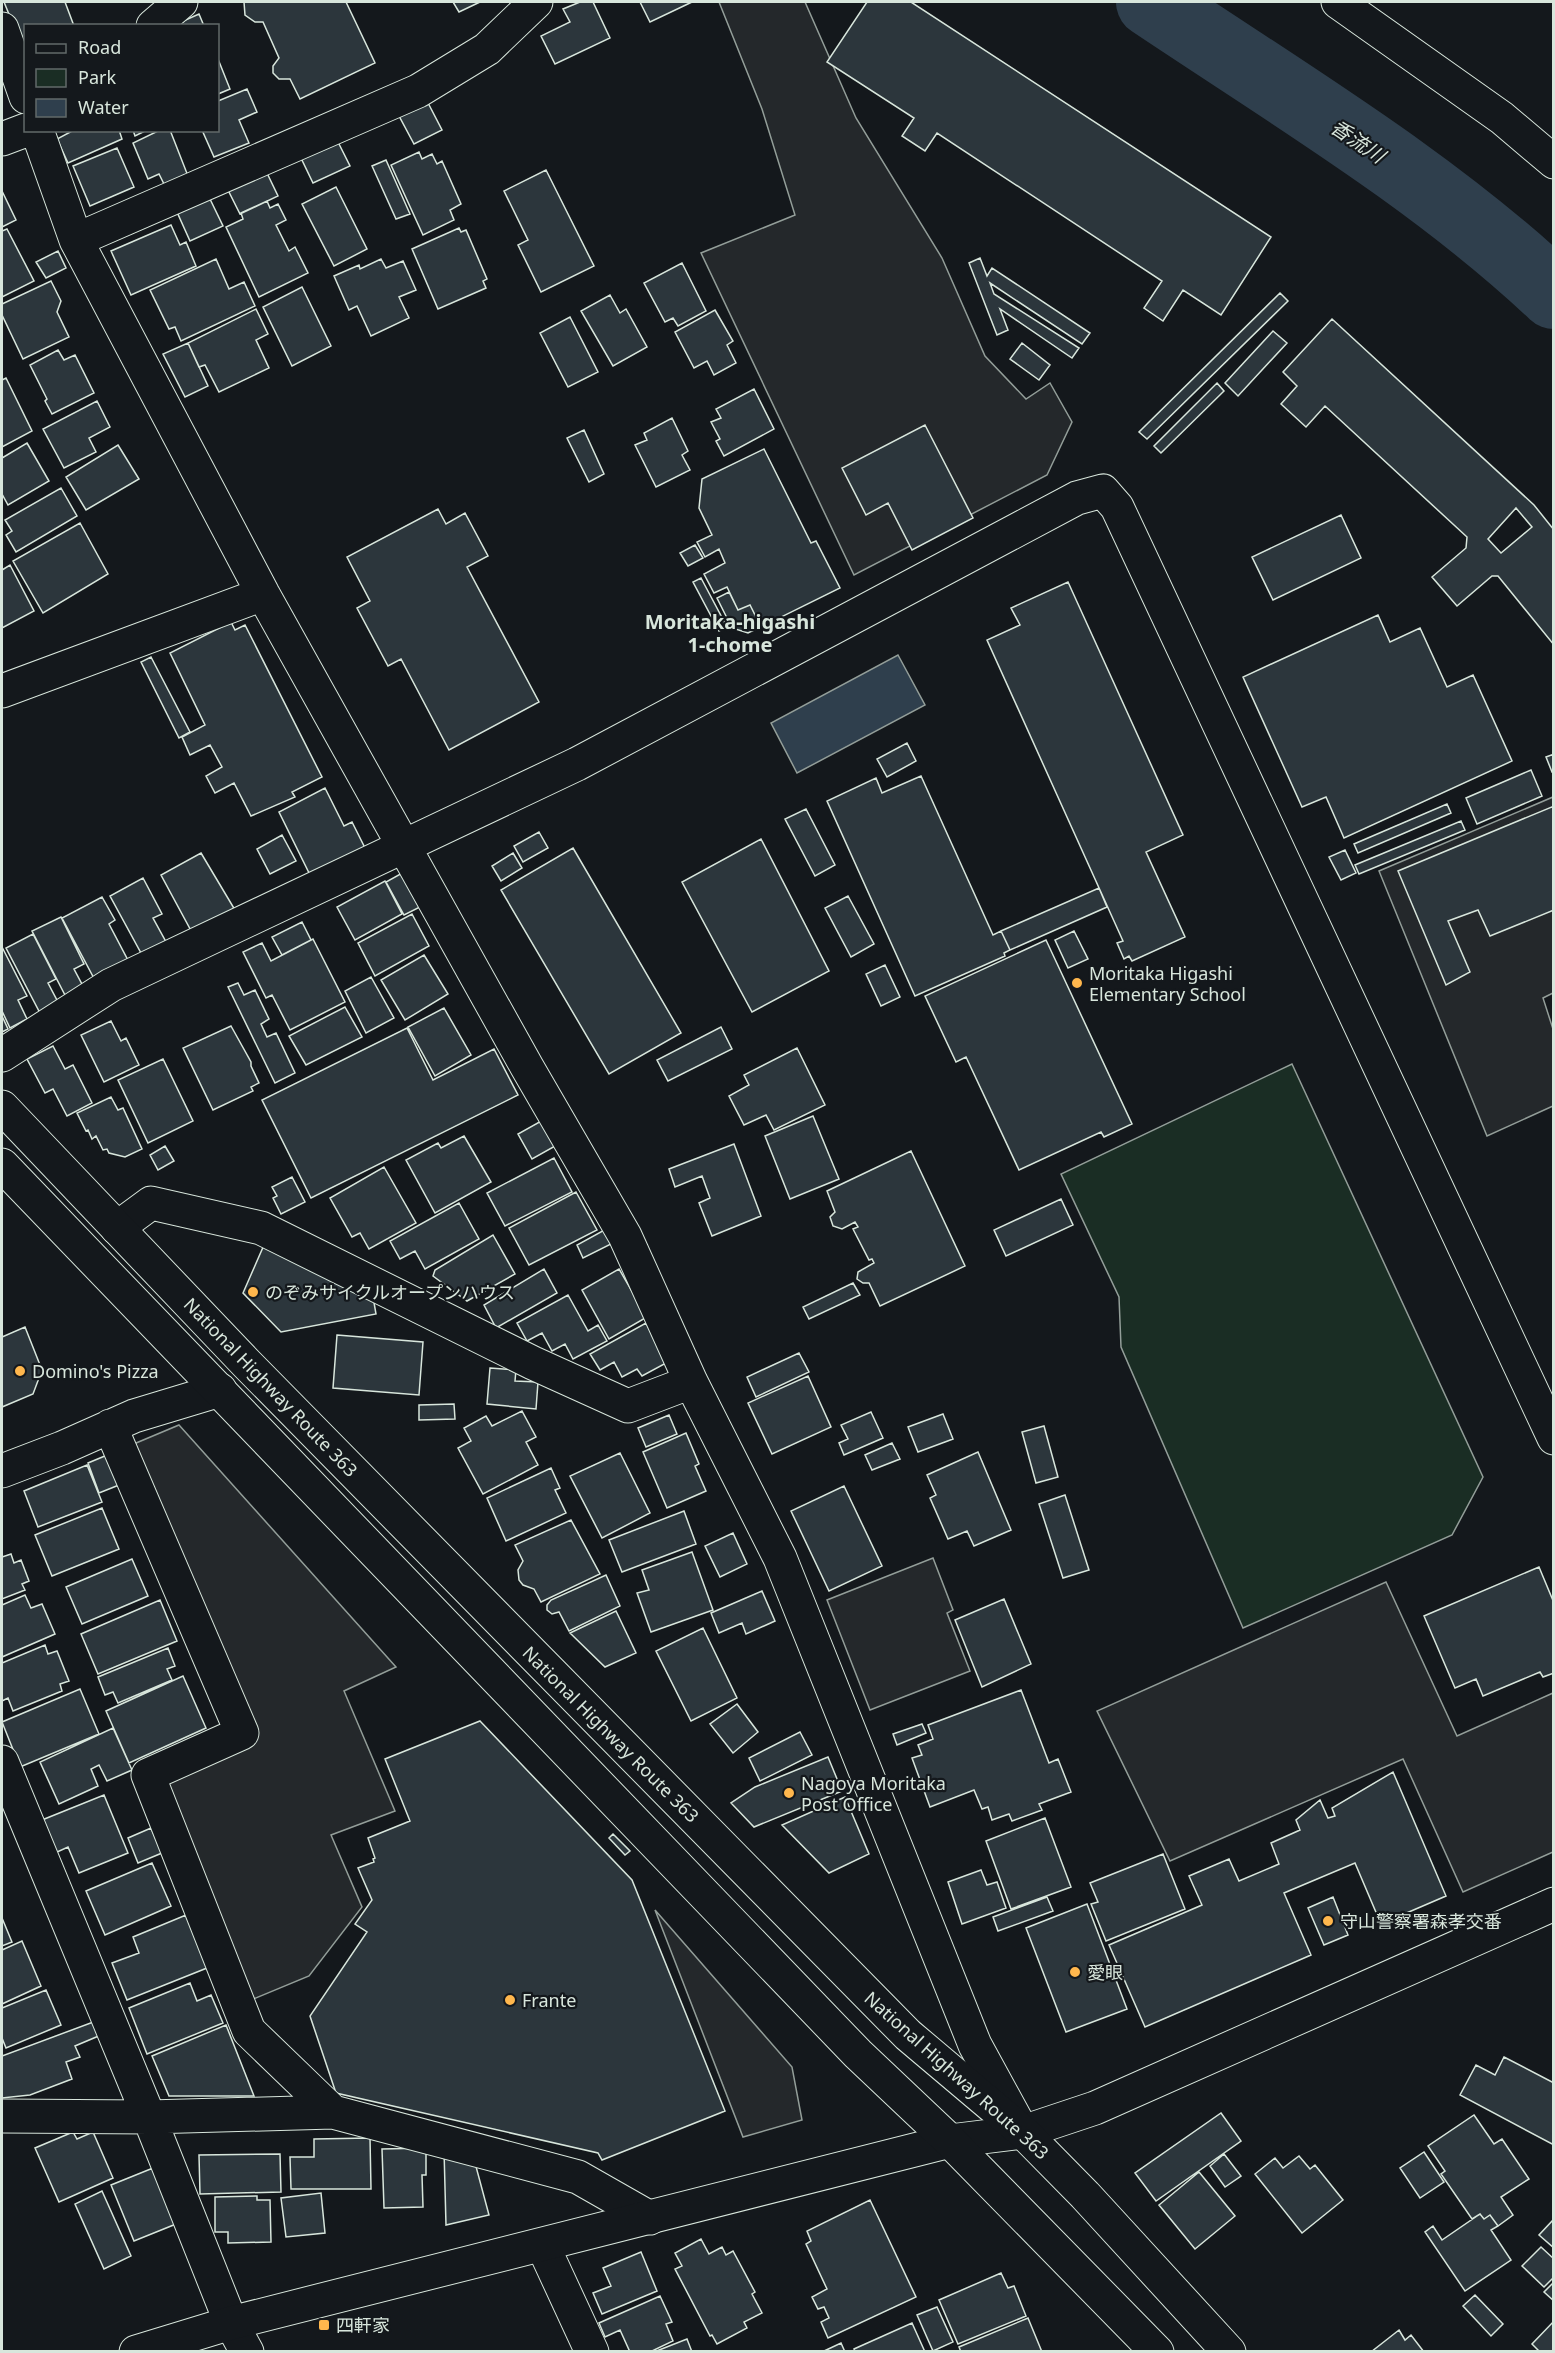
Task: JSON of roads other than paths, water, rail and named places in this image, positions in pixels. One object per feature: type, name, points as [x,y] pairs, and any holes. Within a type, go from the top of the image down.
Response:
[{"type":"main road","points":[[155,24],[181,2]]},
{"type":"main road","points":[[76,240],[418,91],[488,49],[536,2]]},
{"type":"main road","points":[[1338,2],[1502,118],[1554,162]]},
{"type":"main road","points":[[2,29],[24,91]]},
{"type":"main road","points":[[2,139],[24,131]]},
{"type":"main road","points":[[39,132],[76,240],[263,594],[405,844],[527,1067],[626,1236],[691,1382],[780,1558],[975,2045],[1023,2132]]},
{"type":"main road","points":[[2,1055],[111,984],[577,764],[1077,498],[1103,491],[1117,507],[1554,1438]]},
{"type":"main road","points":[[2,691],[263,594]]},
{"type":"main road","name":"National Highway Route 363","points":[[2,1107],[247,1364],[908,2035],[1023,2132],[1085,2195],[1229,2352]]},
{"type":"main road","points":[[2,1165],[858,2054],[950,2141],[1157,2352]]},
{"type":"main road","points":[[117,1228],[151,1203],[261,1228],[533,1363],[628,1406],[691,1382]]},
{"type":"main road","points":[[2,1471],[134,1416],[220,1390],[247,1364]]},
{"type":"main road","points":[[110,1426],[242,1733],[148,1776],[249,2031],[333,2112]]},
{"type":"main road","points":[[2,1762],[149,2117],[231,2323],[247,2352]]},
{"type":"main road","points":[[136,2352],[231,2323],[543,2246],[950,2141],[1023,2132],[1095,2108],[1554,1904]]},
{"type":"main road","points":[[2,2116],[149,2117],[333,2112],[578,2177],[650,2218]]},
{"type":"main road","points":[[543,2246],[592,2352]]},
{"type":"water","points":[[898,655],[925,705],[797,773],[771,723]]},
{"type":"waterway","name":"香流川","points":[[1151,2],[1307,105],[1409,176],[1508,252],[1554,294]]},
{"type":"place","name":"Moritaka Higashi Elementary School","points":[[1077,983]]},
{"type":"place","name":"のぞみサイクルオープンハウス","points":[[253,1292]]},
{"type":"place","name":"Domino's Pizza","points":[[20,1371]]},
{"type":"place","name":"Nagoya Moritaka Post Office","points":[[789,1793]]},
{"type":"place","name":"守山警察署森孝交番","points":[[1328,1921]]},
{"type":"place","name":"愛眼","points":[[1075,1972]]},
{"type":"place","name":"Frante","points":[[510,2000]]},
{"type":"place","name":"四軒家","points":[[324,2325]]},
{"type":"district","name":"Moritaka-higashi 1-chome","points":[[730,632]]}]
